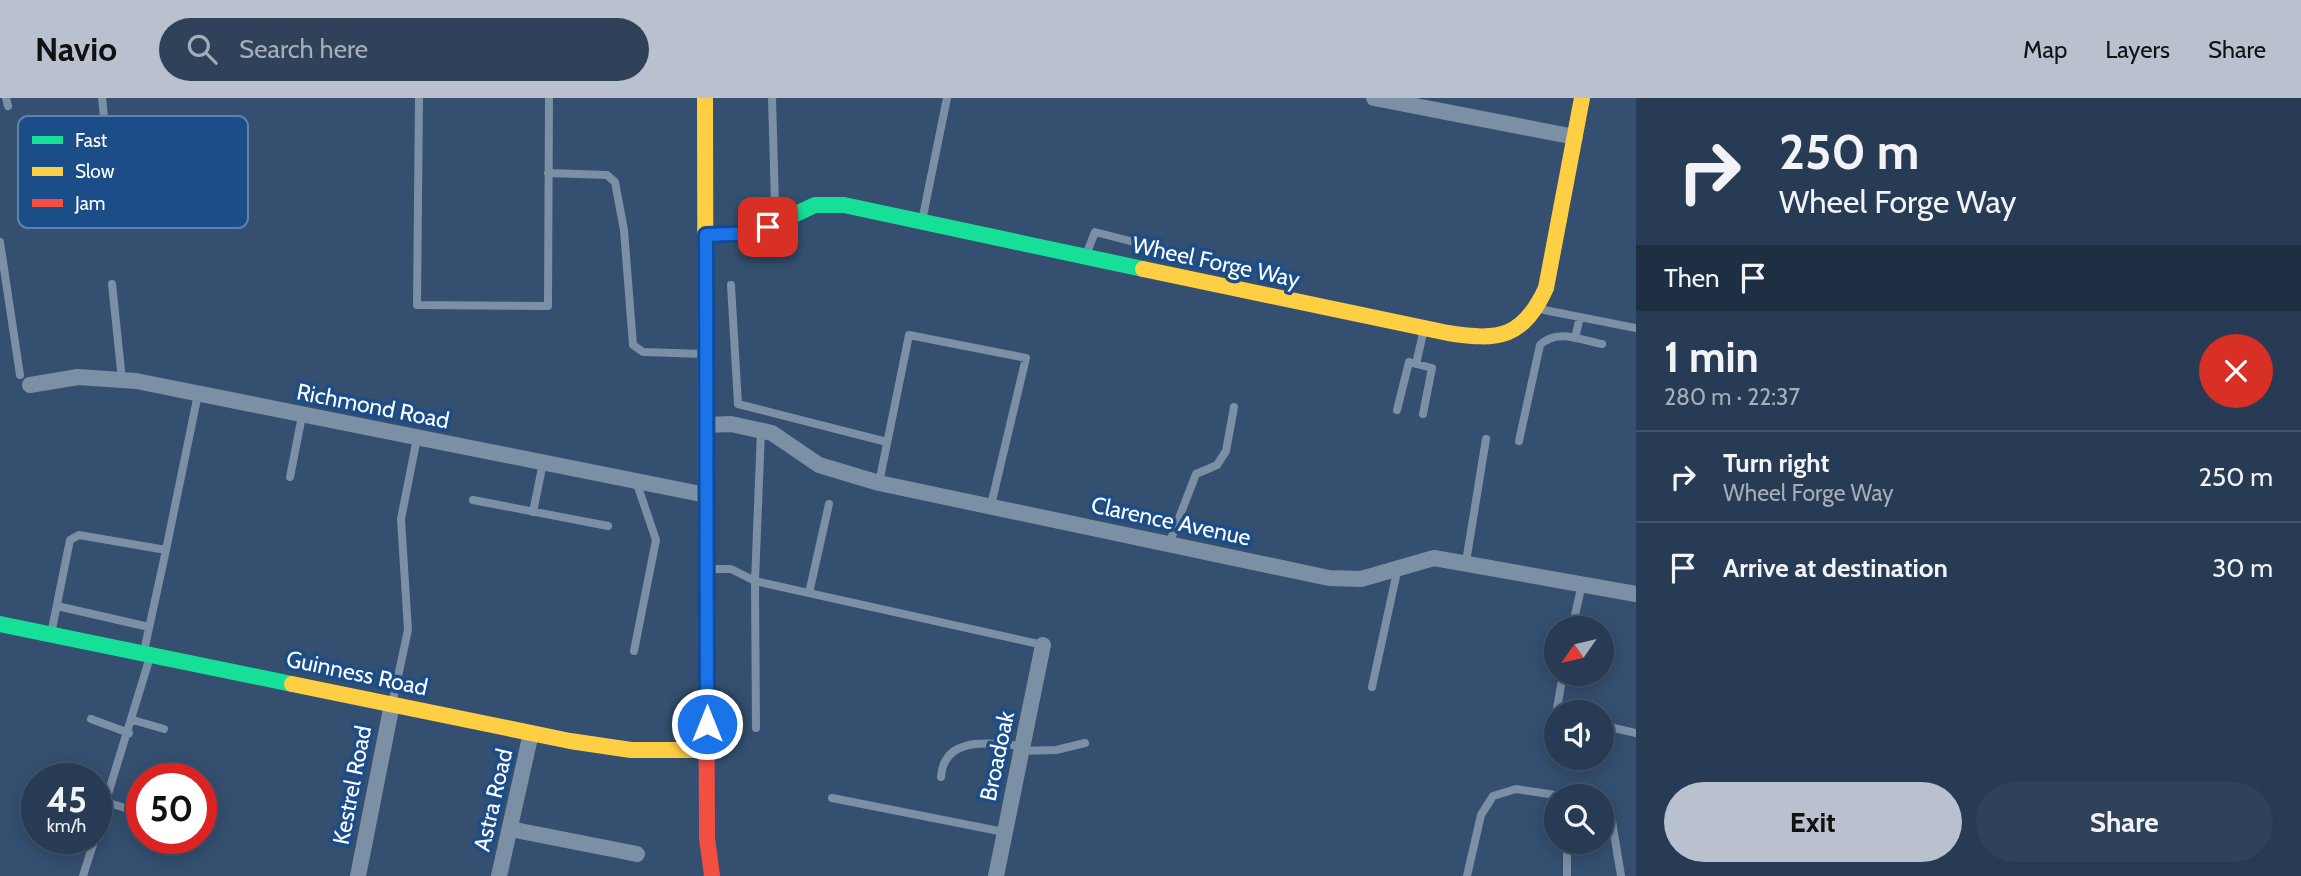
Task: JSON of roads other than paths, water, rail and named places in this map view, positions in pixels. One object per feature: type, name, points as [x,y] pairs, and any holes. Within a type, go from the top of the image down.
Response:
[{"type":"street","points":[[705,98],[707,838],[712,876]]},
{"type":"street","points":[[1374,98],[1575,137]]},
{"type":"street","points":[[1539,309],[1546,288],[1582,98]]},
{"type":"street","name":"Wheel Forge Way","points":[[706,235],[755,233],[815,205],[830,204],[1424,329],[1489,340],[1516,332],[1539,309]]},
{"type":"street","name":"Richmond Road","points":[[25,380],[78,377],[122,380],[706,495]]},
{"type":"street","name":"Clarence Avenue","points":[[706,425],[731,424],[772,433],[820,465],[879,483],[1344,580],[1361,579],[1434,558],[1636,594]]},
{"type":"street","name":"Guinness Road","points":[[0,624],[531,733],[631,750],[707,750]]},
{"type":"street","name":"Broadoak","points":[[996,876],[1043,645]]},
{"type":"street","name":"Kestrel Road","points":[[358,876],[392,704]]},
{"type":"street","name":"Astra Road","points":[[499,876],[531,733]]},
{"type":"street","points":[[510,829],[637,854]]},
{"type":"lane","points":[[102,98],[104,116]]},
{"type":"lane","points":[[419,98],[417,305],[548,306],[549,98]]},
{"type":"lane","points":[[772,98],[775,203],[781,221]]},
{"type":"lane","points":[[921,224],[947,98]]},
{"type":"lane","points":[[548,173],[607,175],[615,181],[624,230],[631,338],[637,350],[706,354]]},
{"type":"lane","points":[[1086,258],[1095,232],[1169,251]]},
{"type":"lane","points":[[0,242],[25,380]]},
{"type":"lane","points":[[112,284],[122,380]]},
{"type":"lane","points":[[731,285],[738,404],[887,442]]},
{"type":"lane","points":[[1539,309],[1636,328]]},
{"type":"lane","points":[[1575,338],[1580,317]]},
{"type":"lane","points":[[1416,364],[1424,329]]},
{"type":"lane","points":[[879,483],[909,335],[1026,359],[991,505]]},
{"type":"lane","points":[[1519,442],[1540,345],[1553,336],[1602,344]]},
{"type":"lane","points":[[1397,410],[1409,362],[1432,368],[1423,414]]},
{"type":"lane","points":[[112,784],[133,720],[147,654],[149,627],[198,394]]},
{"type":"lane","points":[[1170,544],[1196,474],[1217,465],[1226,451],[1234,407]]},
{"type":"lane","points":[[290,477],[302,416]]},
{"type":"lane","points":[[756,728],[755,581],[761,432]]},
{"type":"lane","points":[[392,704],[408,630],[401,519],[416,438]]},
{"type":"lane","points":[[1466,562],[1486,439]]},
{"type":"lane","points":[[533,512],[544,463]]},
{"type":"lane","points":[[634,650],[656,540],[636,481]]},
{"type":"lane","points":[[473,500],[608,526]]},
{"type":"lane","points":[[809,593],[828,504]]},
{"type":"lane","points":[[51,634],[70,540],[79,534],[166,550]]},
{"type":"lane","points":[[1372,687],[1398,567]]},
{"type":"lane","points":[[707,569],[731,569],[755,581],[1043,645]]},
{"type":"lane","points":[[1575,616],[1582,584]]},
{"type":"lane","points":[[57,606],[149,627]]},
{"type":"lane","points":[[91,719],[129,733]]},
{"type":"lane","points":[[133,720],[164,729]]},
{"type":"lane","points":[[1614,728],[1636,733]]},
{"type":"lane","points":[[941,777],[942,765],[954,749],[974,742],[1021,749],[1056,750],[1085,743]]},
{"type":"lane","points":[[1467,876],[1481,815],[1493,796],[1516,789],[1544,793]]},
{"type":"lane","points":[[832,798],[1004,832]]},
{"type":"lane","points":[[1614,833],[1621,876]]},
{"type":"lane","points":[[83,876],[90,854]]},
{"type":"lane","points":[[1567,854],[1567,876]]}]
